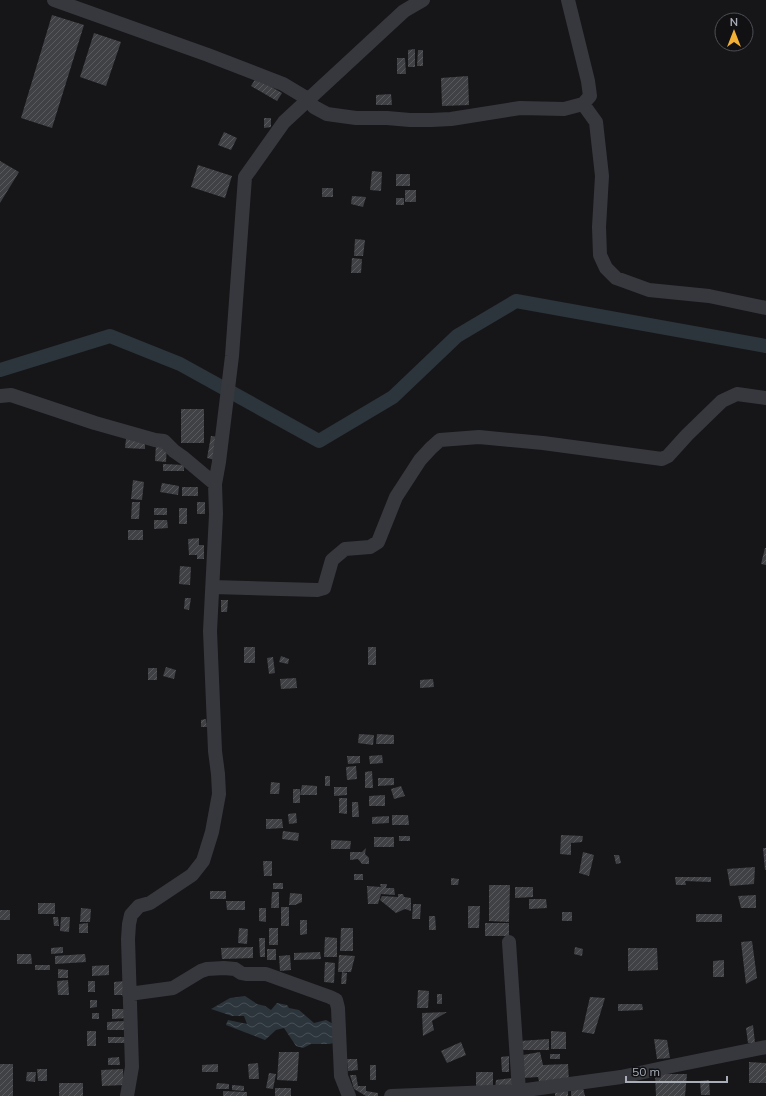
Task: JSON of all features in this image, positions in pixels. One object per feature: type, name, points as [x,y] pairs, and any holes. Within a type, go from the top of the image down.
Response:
[{"type":"street","points":[[54,0],[208,55],[277,82],[308,99],[314,107],[327,114],[356,118],[410,120],[451,119],[520,108],[564,109],[583,104],[590,96],[588,81],[568,0]]},
{"type":"street","points":[[127,1096],[132,1067],[128,938],[131,915],[139,906],[150,903],[192,875],[203,861],[212,832],[218,794],[210,631],[216,514],[215,484],[232,356],[245,177],[284,122],[404,11],[423,0]]},
{"type":"street","points":[[583,104],[596,122],[602,176],[599,227],[600,255],[606,268],[616,278],[649,290],[709,296],[766,308]]},
{"type":"street","points":[[212,587],[317,590],[324,588],[332,560],[345,549],[370,547],[378,542],[396,497],[420,460],[440,440],[479,437],[551,444],[662,459],[668,456],[687,434],[722,401],[737,394],[766,398]]},
{"type":"street","points":[[0,396],[11,395],[95,423],[154,440],[164,441],[215,484]]},
{"type":"street","points":[[510,942],[519,1091]]},
{"type":"street","points":[[129,994],[172,988],[201,971],[207,969],[224,968],[235,969],[240,973],[246,974],[266,974],[330,997],[336,1000],[338,1008],[341,1076],[349,1096]]},
{"type":"street","points":[[391,1096],[519,1091],[621,1077],[766,1047]]},
{"type":"water","points":[[245,996],[257,1004],[265,1006],[271,1010],[277,1003],[287,1005],[289,1008],[299,1010],[314,1023],[326,1020],[339,1027],[340,1042],[329,1044],[311,1044],[303,1048],[296,1046],[284,1028],[276,1030],[265,1040],[226,1025],[228,1020],[247,1024],[244,1016],[232,1016],[211,1009],[230,998]]},
{"type":"building","points":[[52,15],[84,25],[52,128],[21,118]]},
{"type":"building","points":[[94,33],[121,42],[106,86],[80,77]]},
{"type":"building","points":[[415,49],[415,67],[408,67],[408,50]]},
{"type":"building","points":[[418,50],[423,50],[423,66],[417,66]]},
{"type":"building","points":[[397,58],[405,58],[406,74],[397,74]]},
{"type":"building","points":[[468,76],[469,105],[442,106],[441,78]]},
{"type":"building","points":[[256,78],[282,93],[277,101],[251,86]]},
{"type":"building","points":[[391,94],[392,105],[376,105],[376,95]]},
{"type":"building","points":[[264,118],[271,118],[271,127],[264,128]]},
{"type":"building","points":[[224,132],[237,138],[231,150],[218,145]]},
{"type":"building","points":[[0,161],[19,172],[0,203]]},
{"type":"building","points":[[198,165],[232,176],[225,198],[191,187]]},
{"type":"building","points":[[372,171],[382,172],[381,191],[370,190]]},
{"type":"building","points":[[396,174],[410,174],[410,186],[396,186]]},
{"type":"building","points":[[322,188],[333,188],[333,197],[322,197]]},
{"type":"building","points":[[405,190],[416,190],[416,202],[405,202]]},
{"type":"building","points":[[352,196],[366,197],[363,207],[351,204]]},
{"type":"building","points":[[396,198],[404,198],[404,205],[396,205]]},
{"type":"building","points":[[355,239],[365,240],[363,256],[354,256]]},
{"type":"building","points":[[352,258],[362,259],[361,273],[351,273]]},
{"type":"building","points":[[181,409],[204,409],[204,443],[181,443]]},
{"type":"building","points":[[211,436],[220,437],[215,460],[207,458]]},
{"type":"building","points":[[126,439],[145,439],[145,449],[125,448]]},
{"type":"building","points":[[156,444],[167,445],[166,462],[155,461]]},
{"type":"building","points":[[163,464],[184,465],[184,471],[163,471]]},
{"type":"building","points":[[133,480],[144,482],[142,500],[131,499]]},
{"type":"building","points":[[162,483],[179,486],[178,495],[160,492]]},
{"type":"building","points":[[182,487],[198,487],[198,496],[182,496]]},
{"type":"building","points":[[132,502],[140,502],[139,519],[131,519]]},
{"type":"building","points":[[197,502],[205,502],[205,514],[197,514]]},
{"type":"building","points":[[154,508],[167,508],[167,515],[154,515]]},
{"type":"building","points":[[179,508],[187,508],[187,524],[179,524]]},
{"type":"building","points":[[154,520],[167,520],[168,528],[154,529]]},
{"type":"building","points":[[128,530],[143,530],[143,540],[128,540]]},
{"type":"building","points":[[199,538],[199,545],[204,545],[204,559],[197,559],[197,555],[189,555],[188,539]]},
{"type":"building","points":[[766,548],[766,565],[761,564]]},
{"type":"building","points":[[180,566],[191,567],[190,585],[179,584]]},
{"type":"building","points":[[185,598],[191,598],[189,610],[184,609]]},
{"type":"building","points":[[221,600],[228,600],[227,612],[221,612]]},
{"type":"building","points":[[244,647],[255,647],[255,663],[244,663]]},
{"type":"building","points":[[368,647],[376,647],[376,665],[368,665]]},
{"type":"building","points":[[281,656],[289,659],[288,664],[279,662]]},
{"type":"building","points":[[273,657],[275,673],[269,674],[267,658]]},
{"type":"building","points":[[166,667],[176,670],[174,679],[163,676]]},
{"type":"building","points":[[148,668],[157,668],[157,680],[148,680]]},
{"type":"building","points":[[296,678],[297,688],[281,689],[280,679]]},
{"type":"building","points":[[433,679],[434,687],[420,688],[420,680]]},
{"type":"building","points":[[206,719],[207,727],[201,727],[201,720]]},
{"type":"building","points":[[359,734],[374,735],[373,745],[358,743]]},
{"type":"building","points":[[377,734],[394,735],[394,744],[376,744]]},
{"type":"building","points":[[382,755],[383,763],[370,764],[369,756]]},
{"type":"building","points":[[347,756],[360,756],[360,763],[348,764]]},
{"type":"building","points":[[356,766],[357,779],[347,780],[346,767]]},
{"type":"building","points":[[372,771],[373,788],[365,788],[365,772]]},
{"type":"building","points":[[325,776],[330,776],[330,786],[325,786]]},
{"type":"building","points":[[378,778],[394,778],[394,785],[378,786]]},
{"type":"building","points":[[271,782],[280,783],[279,794],[270,794]]},
{"type":"building","points":[[302,785],[317,786],[317,795],[300,795]]},
{"type":"building","points":[[401,786],[405,796],[394,799],[391,789]]},
{"type":"building","points":[[334,787],[347,787],[347,795],[334,796]]},
{"type":"building","points":[[293,789],[300,789],[300,803],[293,803]]},
{"type":"building","points":[[385,795],[385,806],[369,806],[369,796]]},
{"type":"building","points":[[339,798],[347,798],[347,814],[339,813]]},
{"type":"building","points":[[352,802],[358,802],[359,817],[352,817]]},
{"type":"building","points":[[296,813],[297,823],[289,824],[288,814]]},
{"type":"building","points":[[392,815],[408,815],[409,825],[392,825]]},
{"type":"building","points":[[389,816],[389,823],[372,824],[372,817]]},
{"type":"building","points":[[266,819],[282,819],[283,828],[266,829]]},
{"type":"building","points":[[283,831],[299,833],[298,841],[282,839]]},
{"type":"building","points":[[561,835],[583,836],[582,842],[571,843],[571,855],[560,854]]},
{"type":"building","points":[[399,836],[410,836],[410,841],[399,841]]},
{"type":"building","points":[[374,837],[394,837],[394,847],[374,847]]},
{"type":"building","points":[[331,840],[351,841],[350,849],[331,849]]},
{"type":"building","points":[[366,848],[365,854],[369,858],[369,864],[362,864],[358,859],[350,860],[350,852],[362,852]]},
{"type":"building","points":[[763,848],[766,848],[766,870],[765,870]]},
{"type":"building","points":[[583,852],[594,855],[589,876],[579,873]]},
{"type":"building","points":[[614,855],[619,855],[621,863],[616,864]]},
{"type":"building","points":[[263,861],[272,861],[272,876],[264,876]]},
{"type":"building","points":[[755,867],[754,884],[730,886],[727,869]]},
{"type":"building","points":[[354,874],[363,874],[363,880],[354,880]]},
{"type":"building","points":[[675,877],[711,877],[711,882],[685,881],[686,885],[676,885]]},
{"type":"building","points":[[451,878],[459,879],[458,885],[451,885]]},
{"type":"building","points":[[273,883],[283,883],[283,889],[273,889]]},
{"type":"building","points":[[380,884],[387,884],[386,888],[394,888],[395,895],[381,894],[378,904],[368,904],[367,886],[381,887]]},
{"type":"building","points":[[489,885],[510,885],[509,922],[489,921]]},
{"type":"building","points":[[515,887],[533,887],[533,897],[515,898]]},
{"type":"building","points":[[210,891],[226,891],[226,899],[210,899]]},
{"type":"building","points":[[272,892],[279,892],[279,908],[271,908]]},
{"type":"building","points":[[290,893],[302,894],[302,902],[295,905],[289,905]]},
{"type":"building","points":[[398,894],[403,894],[404,897],[411,898],[411,911],[405,909],[396,913],[380,900],[382,896],[398,897]]},
{"type":"building","points":[[756,895],[756,908],[741,908],[738,896]]},
{"type":"building","points":[[529,899],[546,899],[547,908],[529,909]]},
{"type":"building","points":[[226,901],[245,901],[245,910],[227,910]]},
{"type":"building","points":[[38,903],[55,903],[55,914],[38,914]]},
{"type":"building","points":[[413,904],[421,904],[420,919],[412,919]]},
{"type":"building","points":[[468,906],[480,906],[479,928],[468,928]]},
{"type":"building","points":[[281,907],[289,907],[289,926],[281,926]]},
{"type":"building","points":[[81,908],[91,909],[90,922],[80,922]]},
{"type":"building","points":[[259,908],[266,908],[266,922],[259,921]]},
{"type":"building","points":[[0,910],[10,910],[10,920],[0,920]]},
{"type":"building","points":[[562,912],[572,912],[572,921],[562,921]]},
{"type":"building","points":[[696,914],[722,914],[722,922],[696,922]]},
{"type":"building","points":[[429,916],[435,916],[436,930],[429,930]]},
{"type":"building","points":[[53,917],[58,917],[59,926],[54,926]]},
{"type":"building","points":[[61,917],[70,917],[69,932],[60,931]]},
{"type":"building","points":[[300,920],[307,920],[307,934],[300,935]]},
{"type":"building","points":[[88,923],[88,933],[79,933],[79,924]]},
{"type":"building","points":[[485,923],[509,923],[509,936],[485,936]]},
{"type":"building","points":[[239,928],[248,929],[247,944],[238,943]]},
{"type":"building","points":[[269,928],[278,928],[278,945],[269,945]]},
{"type":"building","points":[[341,928],[353,928],[353,951],[340,951]]},
{"type":"building","points":[[325,937],[337,938],[337,957],[324,957]]},
{"type":"building","points":[[259,938],[265,938],[265,957],[260,957]]},
{"type":"building","points":[[752,941],[757,978],[746,984],[741,942]]},
{"type":"building","points":[[63,947],[63,953],[51,954],[51,948]]},
{"type":"building","points":[[253,947],[253,958],[222,959],[221,948]]},
{"type":"building","points":[[575,947],[583,949],[582,956],[574,954]]},
{"type":"building","points":[[628,948],[657,948],[658,970],[628,971]]},
{"type":"building","points":[[267,949],[276,949],[276,960],[267,960]]},
{"type":"building","points":[[320,952],[321,959],[294,960],[294,953]]},
{"type":"building","points":[[17,954],[31,954],[32,964],[17,964]]},
{"type":"building","points":[[85,954],[86,962],[55,964],[55,956]]},
{"type":"building","points":[[290,955],[291,970],[280,971],[279,956]]},
{"type":"building","points":[[339,955],[355,956],[351,972],[338,972]]},
{"type":"building","points":[[724,960],[724,977],[713,977],[713,961]]},
{"type":"building","points":[[325,962],[335,963],[334,983],[324,982]]},
{"type":"building","points":[[35,965],[50,965],[50,970],[35,970]]},
{"type":"building","points":[[109,965],[109,975],[92,976],[92,966]]},
{"type":"building","points":[[58,969],[68,970],[68,978],[58,978]]},
{"type":"building","points":[[342,972],[347,973],[346,984],[341,984]]},
{"type":"building","points":[[68,980],[69,995],[58,995],[57,981]]},
{"type":"building","points":[[88,981],[95,981],[95,992],[88,992]]},
{"type":"building","points":[[125,981],[125,995],[114,995],[114,982]]},
{"type":"building","points":[[418,990],[429,991],[428,1008],[417,1008]]},
{"type":"building","points":[[437,994],[442,994],[442,1004],[437,1004]]},
{"type":"building","points":[[590,997],[605,998],[594,1034],[582,1032]]},
{"type":"building","points":[[90,1000],[97,1000],[97,1007],[90,1008]]},
{"type":"building","points":[[618,1004],[642,1004],[643,1010],[618,1011]]},
{"type":"building","points":[[112,1009],[128,1009],[128,1018],[112,1019]]},
{"type":"building","points":[[447,1012],[432,1021],[434,1030],[423,1036],[422,1013]]},
{"type":"building","points":[[92,1013],[99,1013],[99,1019],[92,1019]]},
{"type":"building","points":[[124,1021],[124,1030],[107,1030],[107,1022]]},
{"type":"building","points":[[753,1025],[755,1043],[748,1043],[746,1028]]},
{"type":"building","points":[[87,1031],[96,1031],[96,1046],[87,1046]]},
{"type":"building","points":[[551,1031],[566,1032],[566,1049],[551,1049]]},
{"type":"building","points":[[108,1037],[127,1037],[127,1043],[108,1043]]},
{"type":"building","points":[[549,1039],[549,1050],[520,1050],[519,1041]]},
{"type":"building","points":[[654,1039],[667,1040],[670,1058],[657,1059]]},
{"type":"building","points":[[461,1042],[466,1055],[447,1063],[441,1051]]},
{"type":"building","points":[[279,1052],[299,1052],[297,1081],[277,1080]]},
{"type":"building","points":[[540,1052],[543,1065],[568,1064],[569,1083],[540,1086],[538,1077],[524,1078],[523,1055]]},
{"type":"building","points":[[550,1054],[560,1054],[560,1059],[550,1059]]},
{"type":"building","points":[[509,1056],[509,1072],[502,1072],[501,1057]]},
{"type":"building","points":[[119,1057],[120,1065],[108,1065],[108,1058]]},
{"type":"building","points":[[347,1059],[357,1059],[358,1070],[348,1071]]},
{"type":"building","points":[[749,1062],[766,1063],[766,1083],[749,1083]]},
{"type":"building","points":[[258,1063],[259,1079],[249,1079],[248,1064]]},
{"type":"building","points":[[0,1064],[13,1064],[13,1096],[0,1096]]},
{"type":"building","points":[[218,1064],[218,1072],[202,1072],[202,1065]]},
{"type":"building","points":[[370,1065],[376,1065],[376,1080],[370,1080]]},
{"type":"building","points":[[37,1069],[47,1069],[47,1081],[38,1081]]},
{"type":"building","points":[[123,1069],[124,1085],[102,1086],[101,1070]]},
{"type":"building","points":[[27,1072],[36,1072],[35,1082],[26,1081]]},
{"type":"building","points":[[476,1072],[493,1072],[493,1087],[476,1087]]},
{"type":"building","points":[[269,1073],[276,1074],[273,1089],[266,1088]]},
{"type":"building","points":[[655,1074],[687,1074],[685,1096],[656,1096]]},
{"type":"building","points":[[350,1075],[356,1075],[358,1086],[366,1086],[366,1091],[378,1093],[378,1096],[366,1096],[354,1089]]},
{"type":"building","points":[[512,1078],[516,1087],[495,1089],[496,1080]]},
{"type":"building","points":[[709,1080],[710,1095],[701,1095],[700,1081]]},
{"type":"building","points":[[59,1083],[83,1083],[83,1096],[59,1096]]},
{"type":"building","points":[[217,1083],[229,1084],[229,1089],[216,1089]]},
{"type":"building","points":[[232,1085],[244,1086],[244,1091],[232,1090]]},
{"type":"building","points":[[275,1088],[291,1088],[291,1096],[275,1096]]},
{"type":"building","points":[[583,1088],[585,1096],[571,1096],[571,1091]]},
{"type":"building","points":[[555,1090],[568,1090],[568,1096],[555,1096]]},
{"type":"building","points":[[223,1091],[247,1092],[247,1096],[223,1096]]},
{"type":"waterway","points":[[0,370],[110,336],[180,364],[319,441],[393,397],[457,336],[516,301],[766,346]]}]
